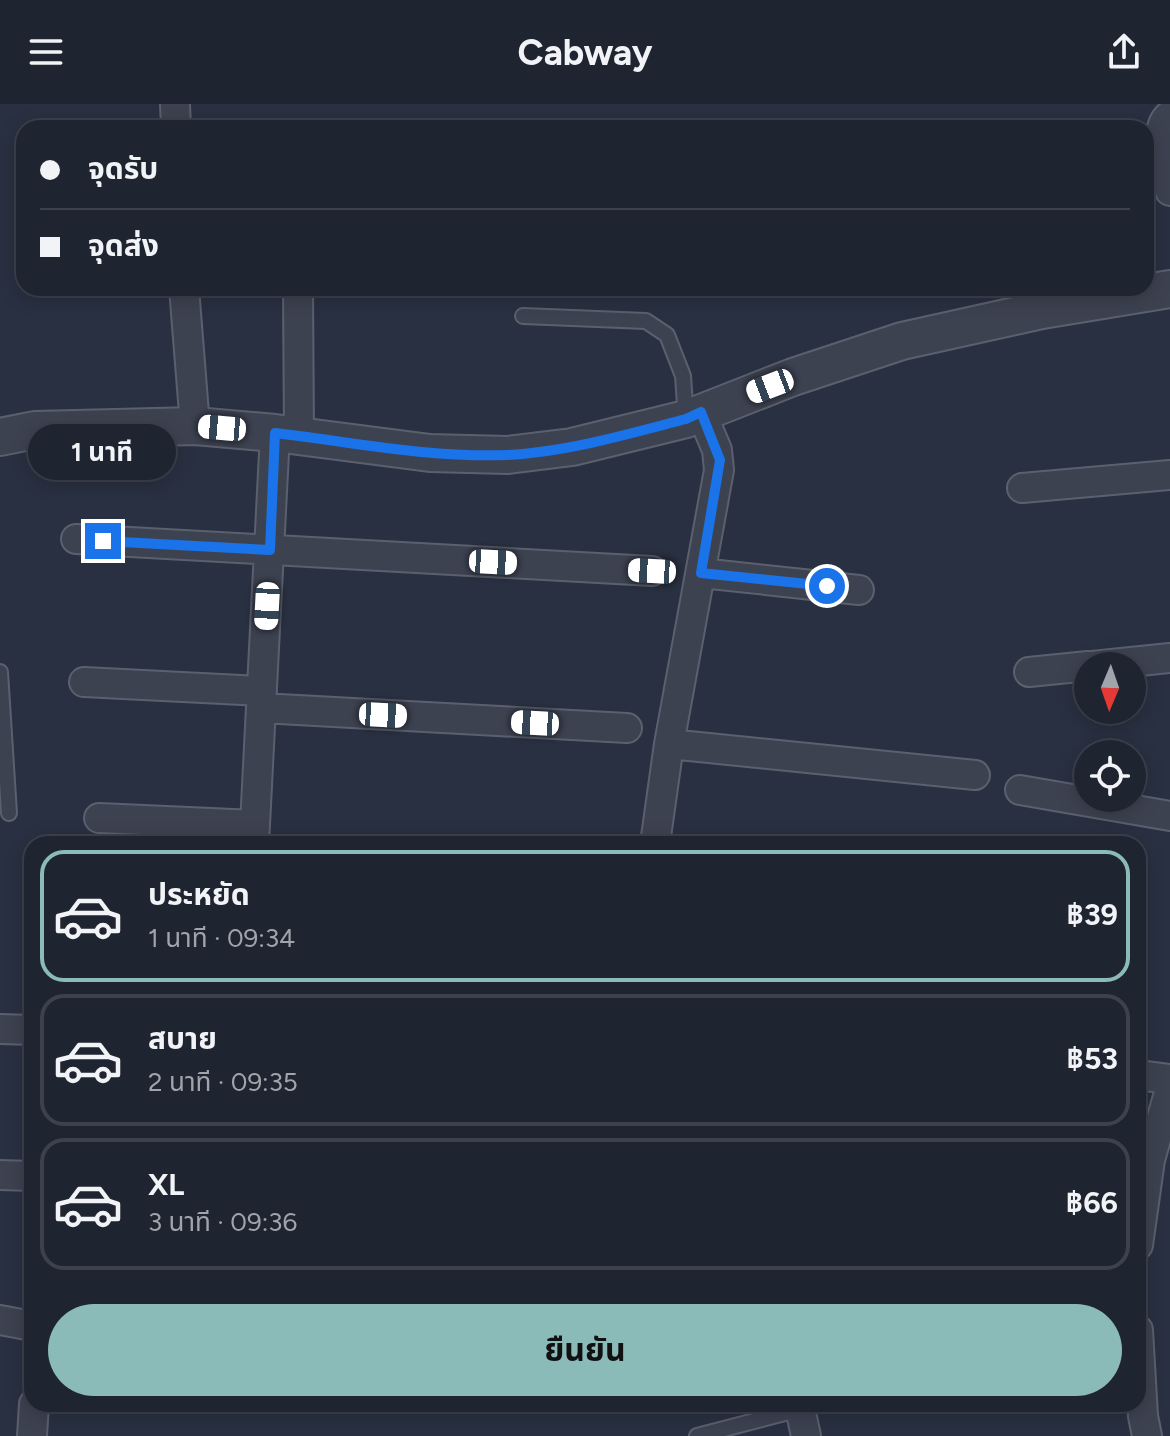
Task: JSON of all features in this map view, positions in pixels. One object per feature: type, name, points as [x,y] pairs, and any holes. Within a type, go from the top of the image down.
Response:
[{"type":"street","points":[[1170,115],[1162,121],[1160,132],[1170,191]]},
{"type":"street","points":[[185,296],[195,426]]},
{"type":"street","points":[[99,818],[255,834],[270,550],[287,435],[297,296]]},
{"type":"street","points":[[0,437],[35,430],[195,426],[430,453],[508,455],[572,447],[694,416],[793,377],[902,341],[1042,310],[1127,296]]},
{"type":"street","points":[[656,836],[669,744],[720,460],[694,416]]},
{"type":"street","points":[[1022,488],[1170,475]]},
{"type":"street","points":[[76,539],[652,571]]},
{"type":"street","points":[[701,573],[859,590]]},
{"type":"street","points":[[1146,660],[1170,658]]},
{"type":"street","points":[[1029,672],[1074,668]]},
{"type":"street","points":[[84,682],[262,700],[627,728]]},
{"type":"street","points":[[669,744],[975,775]]},
{"type":"street","points":[[1020,790],[1170,816]]},
{"type":"street","points":[[0,1029],[24,1030]]},
{"type":"street","points":[[1146,1076],[1170,1079]]},
{"type":"street","points":[[1146,1188],[1150,1160],[1170,1089]]},
{"type":"street","points":[[0,1175],[24,1176]]},
{"type":"street","points":[[0,1320],[24,1324]]},
{"type":"street","points":[[32,1436],[34,1412]]},
{"type":"street","points":[[1143,1412],[1147,1436]]},
{"type":"lane","points":[[523,316],[646,321],[667,335],[694,416]]},
{"type":"lane","points":[[0,672],[9,813]]},
{"type":"lane","points":[[697,1436],[802,1416]]},
{"type":"route","points":[[103,541],[270,550],[275,433],[430,453],[508,455],[572,447],[686,419],[701,412],[720,460],[701,573],[827,586]]}]
